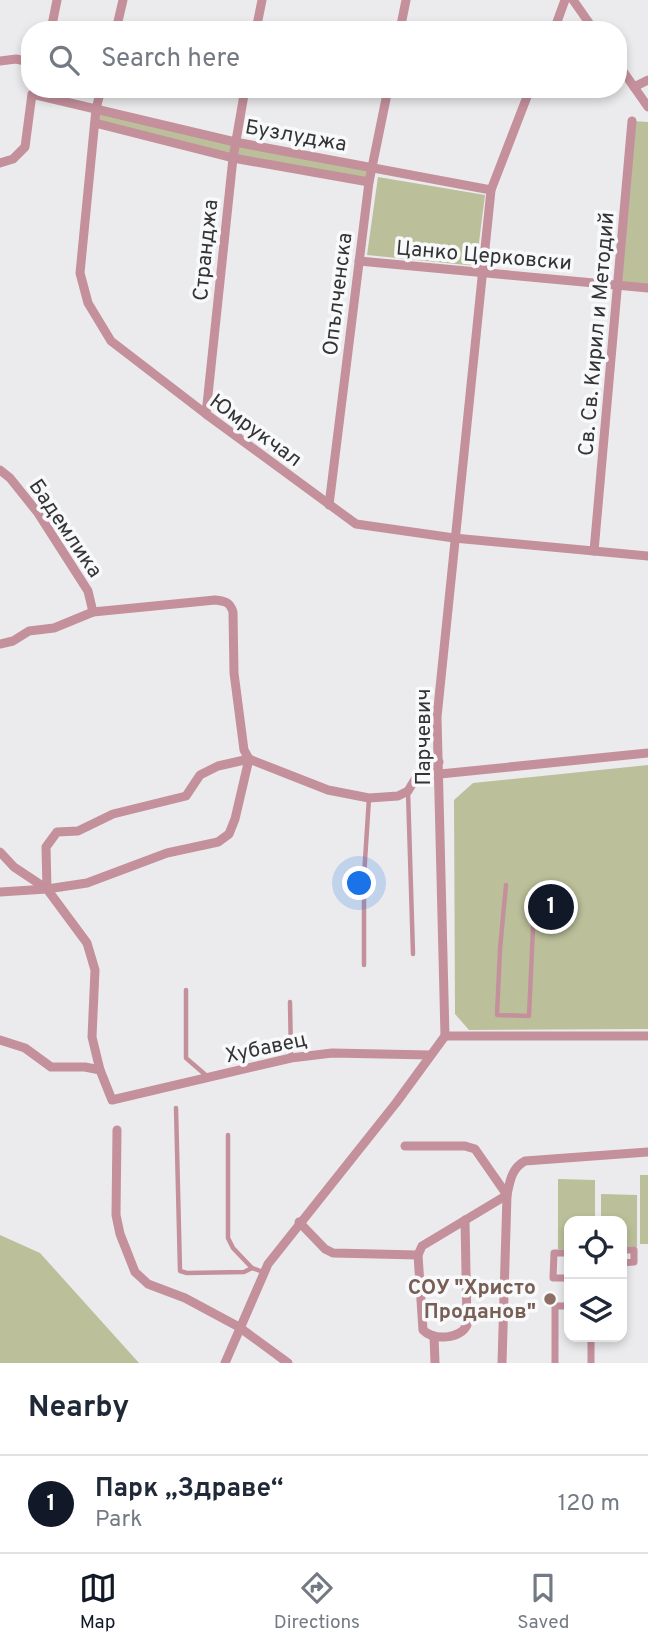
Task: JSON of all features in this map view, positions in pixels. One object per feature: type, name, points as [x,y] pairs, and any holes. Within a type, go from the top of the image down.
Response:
[{"type":"street","points":[[53,21],[57,0]]},
{"type":"street","points":[[118,21],[123,0]]},
{"type":"street","points":[[258,21],[262,0]]},
{"type":"street","points":[[402,21],[406,0]]},
{"type":"street","points":[[557,21],[565,0]]},
{"type":"street","points":[[573,0],[588,21]]},
{"type":"street","points":[[0,61],[21,60]]},
{"type":"street","points":[[627,77],[648,107]]},
{"type":"street","points":[[634,87],[648,80]]},
{"type":"street","points":[[0,163],[13,159],[25,147],[31,98]]},
{"type":"street","name":"Бузлуджа","points":[[55,98],[235,142],[491,190]]},
{"type":"street","name":"Юмрукчал","points":[[99,98],[80,273],[88,303],[111,341],[356,524],[454,538],[648,556]]},
{"type":"street","name":"Странджа","points":[[206,414],[233,158],[243,98]]},
{"type":"street","name":"Опълченска","points":[[329,505],[369,182],[386,98]]},
{"type":"street","name":"Парчевич","points":[[445,1036],[437,717],[491,190],[527,98]]},
{"type":"street","name":"Св. Св. Кирил и Методий","points":[[594,551],[632,121]]},
{"type":"street","name":"Бузлуджа","points":[[95,123],[233,158],[369,182]]},
{"type":"street","name":"Цанко Церковски","points":[[359,261],[648,288]]},
{"type":"street","name":"Бадемлика","points":[[0,470],[10,478],[38,513],[58,543],[88,591],[93,612]]},
{"type":"street","points":[[0,644],[13,641],[29,631],[54,628],[93,612],[225,601],[231,605],[233,612],[234,673],[244,750],[249,759],[234,819],[225,838],[218,842],[167,853],[88,883],[0,892]]},
{"type":"street","points":[[440,774],[648,753]]},
{"type":"street","points":[[47,889],[46,847],[57,832],[78,831],[113,814],[186,796],[200,775],[218,766],[249,759],[328,790],[369,798],[398,796],[408,792],[420,771],[439,762]]},
{"type":"street","points":[[0,852],[14,867],[47,889],[78,928],[93,957],[96,985],[92,1037],[100,1070],[51,1067],[25,1048],[0,1040]]},
{"type":"street","points":[[225,1363],[263,1272],[299,1222],[396,1103],[445,1036],[648,1036]]},
{"type":"street","name":"Хубавец","points":[[100,1070],[112,1100],[291,1058],[332,1052],[430,1055]]},
{"type":"street","points":[[117,1130],[116,1215],[120,1234],[135,1272],[148,1284],[185,1298],[239,1327],[288,1363]]},
{"type":"street","points":[[405,1146],[465,1146],[474,1149],[507,1195]]},
{"type":"street","points":[[502,1363],[507,1195],[511,1175],[517,1166],[525,1161],[648,1152]]},
{"type":"street","points":[[465,1220],[467,1325],[464,1332],[458,1335],[434,1336],[426,1333],[422,1327],[418,1255],[422,1247],[465,1220],[507,1195]]},
{"type":"street","points":[[299,1222],[325,1249],[333,1253],[418,1255]]},
{"type":"street","points":[[627,1250],[634,1250],[634,1262],[627,1263]]},
{"type":"street","points":[[564,1254],[554,1253],[553,1278],[564,1278]]},
{"type":"street","points":[[555,1363],[555,1306],[564,1306]]},
{"type":"street","points":[[434,1336],[435,1363]]},
{"type":"street","points":[[591,1342],[591,1363]]},
{"type":"lane","points":[[408,792],[413,954]]},
{"type":"lane","points":[[364,965],[364,876],[369,798]]},
{"type":"lane","points":[[506,885],[499,949],[497,1014],[529,1016],[534,906],[538,896],[546,889]]},
{"type":"lane","points":[[186,990],[186,1058],[209,1077]]},
{"type":"lane","points":[[290,1002],[291,1058]]},
{"type":"lane","points":[[176,1108],[180,1272],[244,1272],[252,1268]]},
{"type":"lane","points":[[228,1135],[229,1238],[233,1248],[252,1268],[263,1272]]},
{"type":"green space","points":[[96,109],[373,166],[369,182],[233,158],[95,123]]},
{"type":"green space","points":[[632,121],[648,122],[648,288],[618,285]]},
{"type":"green space","points":[[378,177],[485,195],[476,266],[367,255]]},
{"type":"green space","points":[[648,765],[648,1029],[469,1030],[455,1014],[454,800],[473,783]]},
{"type":"green space","points":[[640,1175],[648,1175],[648,1244],[640,1244]]},
{"type":"green space","points":[[558,1179],[595,1180],[595,1216],[564,1216],[564,1250],[558,1249]]},
{"type":"green space","points":[[601,1194],[637,1195],[637,1247],[627,1246],[627,1216],[601,1216]]},
{"type":"green space","points":[[0,1235],[40,1253],[139,1363],[0,1363]]},
{"type":"place","name":"Парк „Здраве“","points":[[551,907]]},
{"type":"place","name":"СОУ \"Христо Проданов\"","points":[[550,1299]]}]
